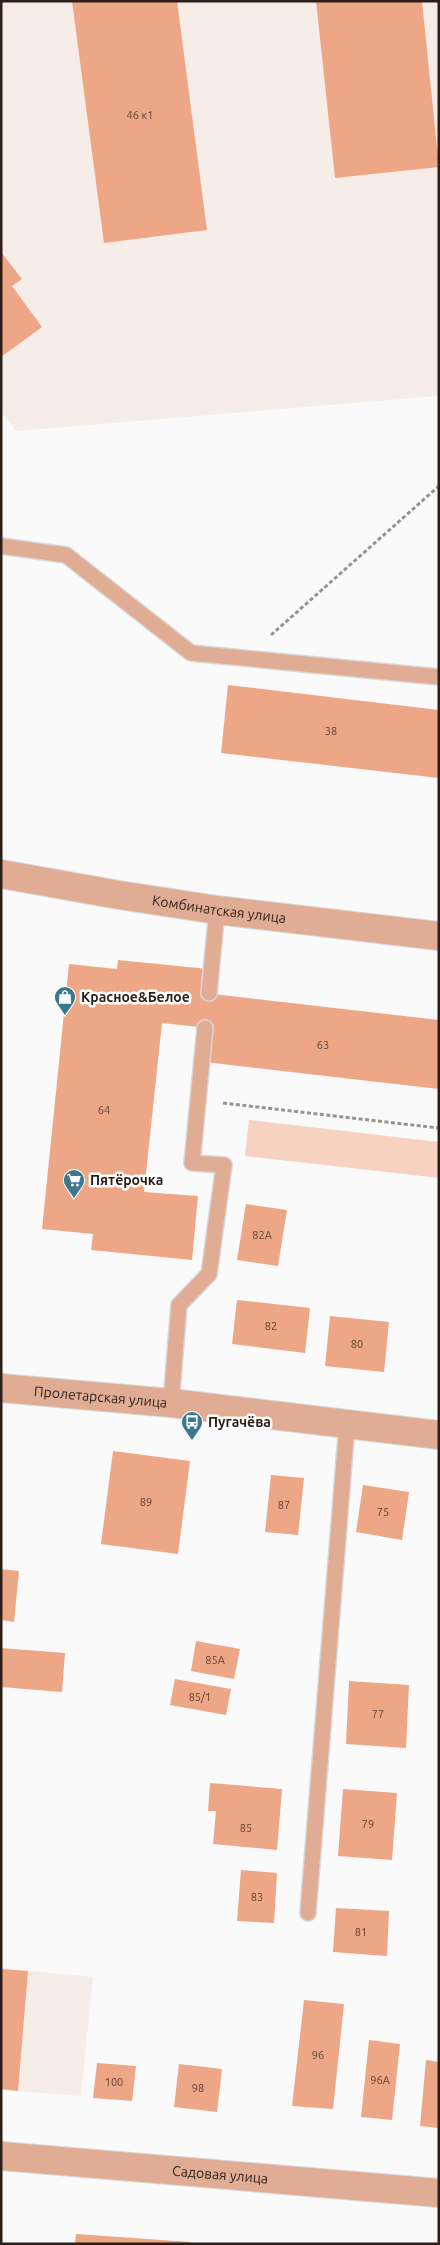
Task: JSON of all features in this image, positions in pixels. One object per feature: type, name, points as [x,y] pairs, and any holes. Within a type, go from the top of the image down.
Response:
[{"type":"street","name":"Комбинатская улица","points":[[1,874],[119,896],[217,910],[439,936]]},
{"type":"street","name":"Пролетарская улица","points":[[1,1388],[171,1404],[439,1435]]},
{"type":"street","name":"Садовая улица","points":[[1,2156],[439,2193]]},
{"type":"lane","points":[[1,546],[66,555],[191,653],[439,677]]},
{"type":"lane","points":[[209,993],[217,910]]},
{"type":"lane","points":[[171,1404],[179,1305],[209,1274],[224,1165],[192,1163],[205,1028]]},
{"type":"lane","points":[[308,1913],[348,1424]]},
{"type":"path","points":[[244,659],[439,486]]},
{"type":"path","points":[[199,1100],[439,1128]]},
{"type":"shaded area","points":[[1,1],[439,1],[439,396],[16,431],[1,412]]},
{"type":"shaded area","points":[[249,1120],[439,1142],[439,1178],[245,1156]]},
{"type":"shaded area","points":[[1,1968],[93,1977],[81,2096],[1,2090]]},
{"type":"building","points":[[72,1],[177,1],[207,230],[104,243]]},
{"type":"building","points":[[316,1],[422,1],[439,167],[335,178]]},
{"type":"building","points":[[1,252],[22,279],[12,286],[42,327],[1,357]]},
{"type":"building","points":[[228,685],[439,710],[439,778],[221,753]]},
{"type":"building","points":[[118,960],[208,969],[205,993],[439,1020],[439,1089],[205,1062],[209,1028],[162,1023],[144,1192],[198,1196],[192,1260],[91,1250],[93,1234],[42,1229],[69,964],[117,969]]},
{"type":"building","points":[[246,1204],[287,1210],[278,1266],[237,1260]]},
{"type":"building","points":[[237,1300],[310,1308],[305,1353],[232,1344]]},
{"type":"building","points":[[330,1316],[389,1322],[384,1372],[325,1366]]},
{"type":"building","points":[[113,1451],[190,1461],[178,1554],[101,1544]]},
{"type":"building","points":[[271,1475],[304,1478],[298,1535],[265,1532]]},
{"type":"building","points":[[363,1485],[409,1492],[402,1540],[356,1532]]},
{"type":"building","points":[[1,1569],[19,1571],[14,1622],[1,1620]]},
{"type":"building","points":[[196,1641],[240,1649],[234,1679],[191,1671]]},
{"type":"building","points":[[1,1648],[65,1653],[62,1692],[1,1687]]},
{"type":"building","points":[[175,1679],[231,1689],[226,1715],[170,1705]]},
{"type":"building","points":[[349,1681],[409,1685],[406,1748],[346,1744]]},
{"type":"building","points":[[210,1783],[282,1789],[277,1850],[213,1844],[216,1811],[208,1811]]},
{"type":"building","points":[[343,1789],[397,1793],[392,1860],[338,1856]]},
{"type":"building","points":[[241,1870],[277,1873],[274,1923],[237,1921]]},
{"type":"building","points":[[336,1908],[389,1911],[387,1956],[333,1952]]},
{"type":"building","points":[[1,1969],[28,1971],[18,2091],[1,2089]]},
{"type":"building","points":[[304,2000],[344,2004],[333,2109],[292,2106]]},
{"type":"building","points":[[369,2040],[400,2044],[392,2120],[361,2117]]},
{"type":"building","points":[[426,2060],[439,2062],[439,2128],[420,2126]]},
{"type":"building","points":[[97,2063],[136,2066],[132,2101],[93,2098]]},
{"type":"building","points":[[179,2064],[222,2069],[217,2112],[174,2107]]},
{"type":"building","points":[[76,2234],[191,2242],[191,2244],[75,2244]]},
{"type":"place","name":"Красное&Белое","points":[[65,1016]]},
{"type":"place","name":"Пятёрочка","points":[[74,1199]]},
{"type":"place","name":"Пугачёва","points":[[192,1441]]}]
